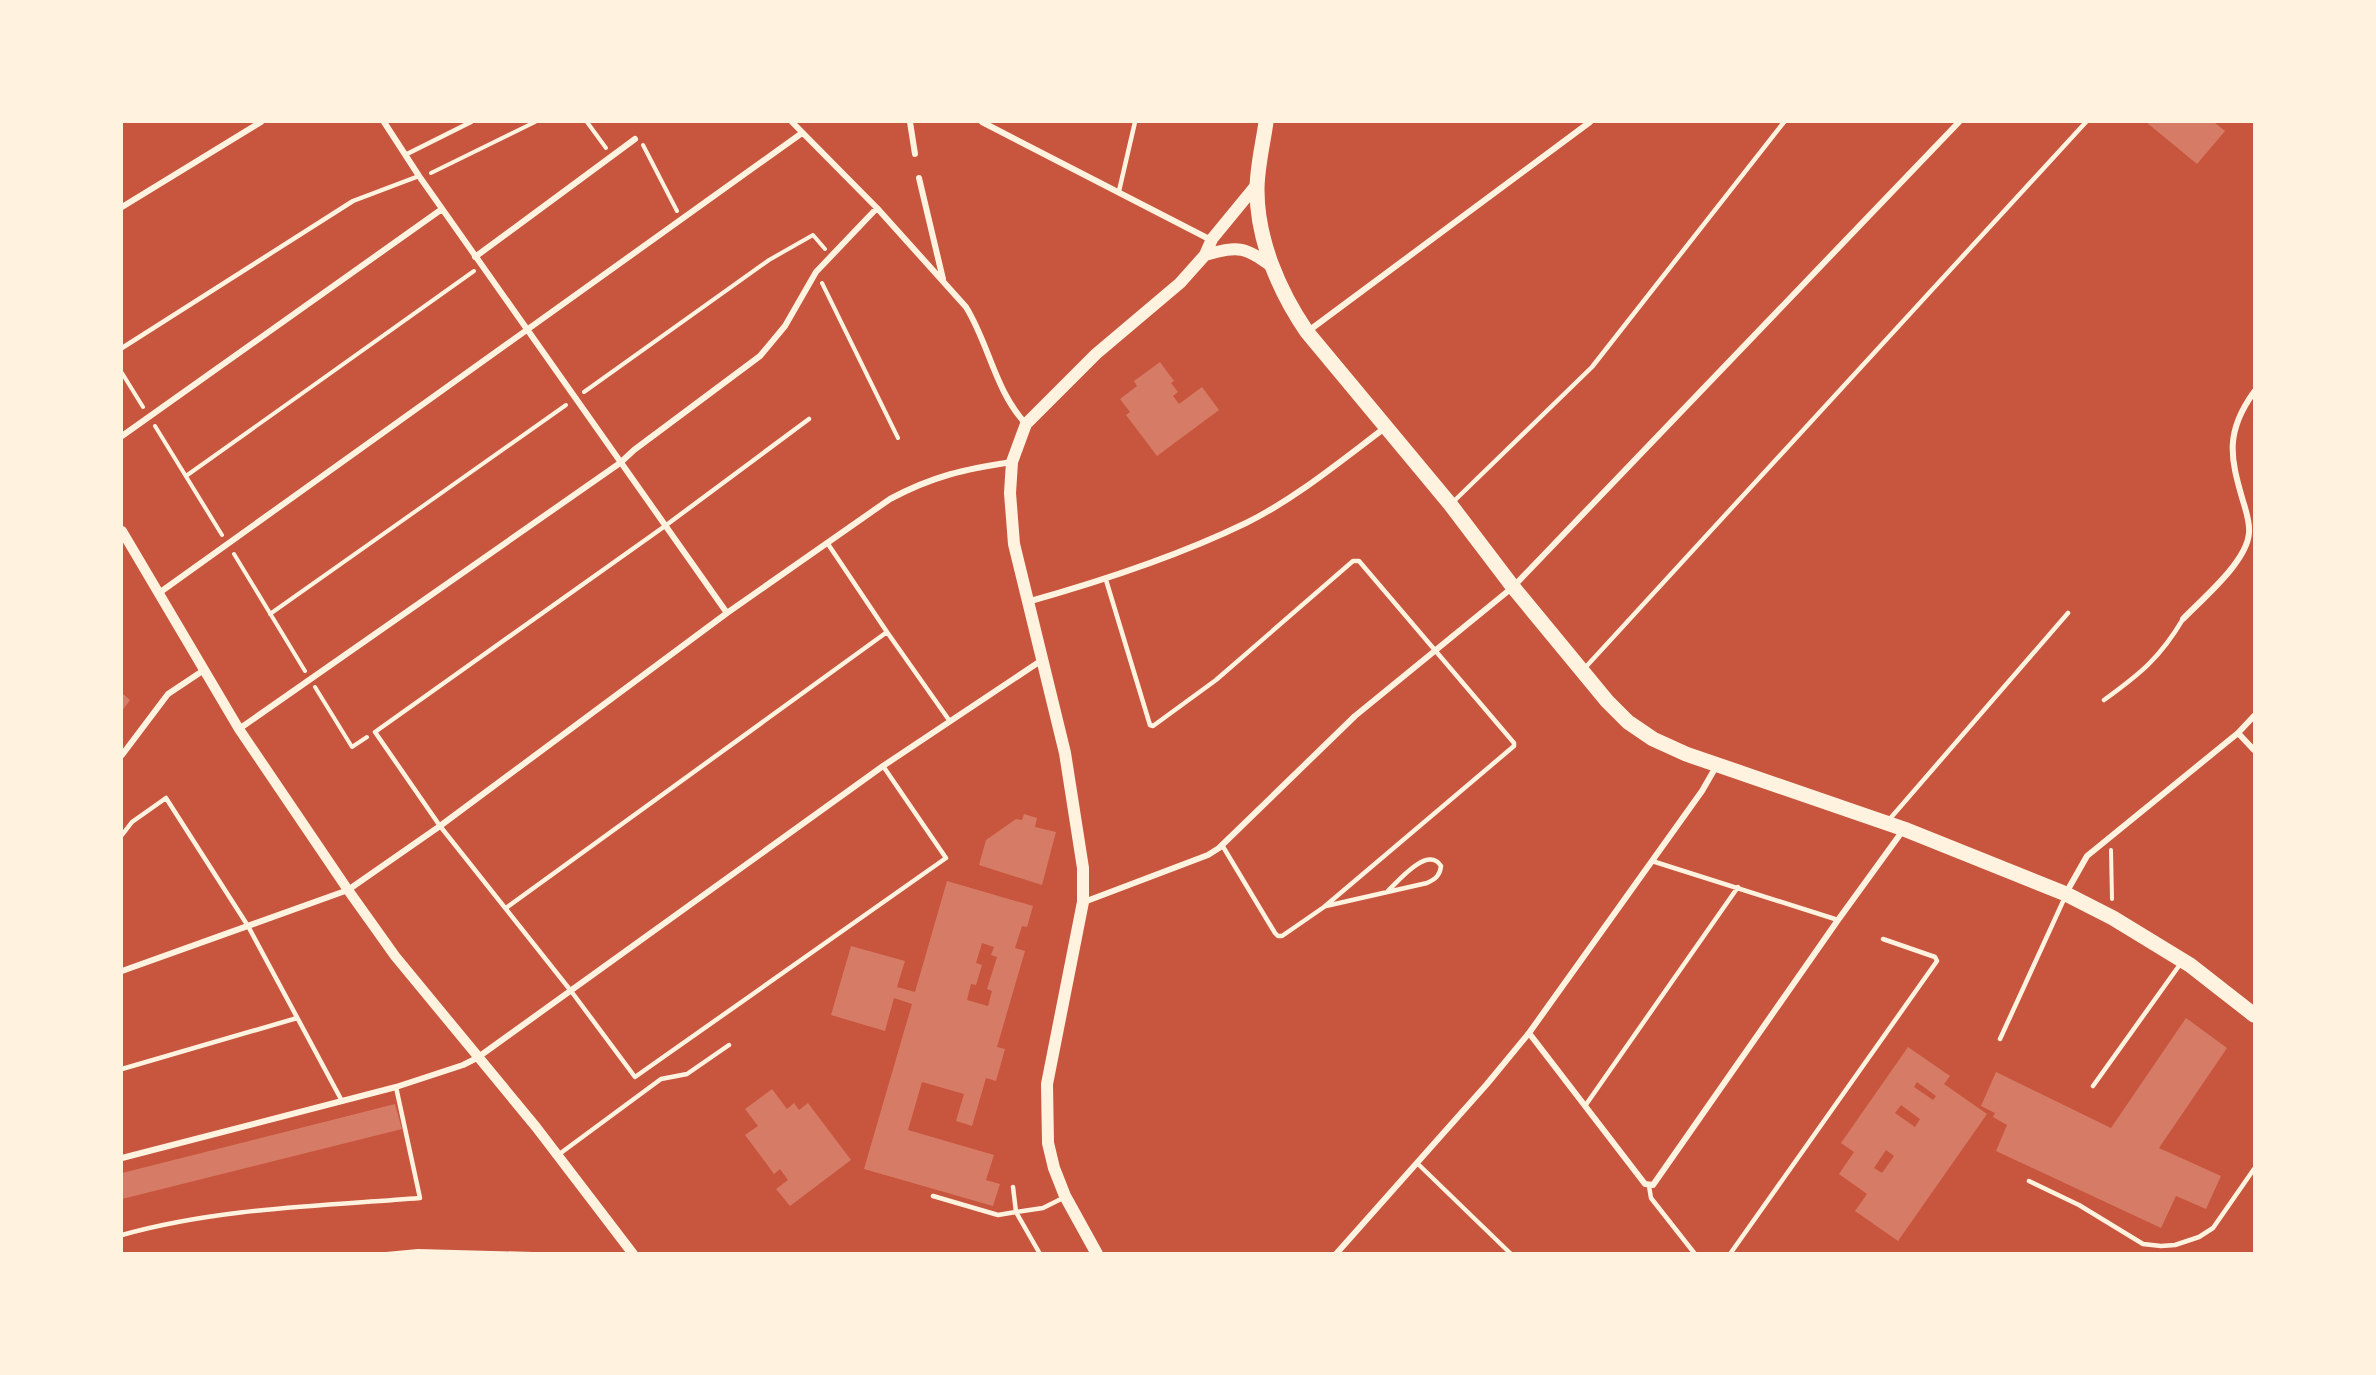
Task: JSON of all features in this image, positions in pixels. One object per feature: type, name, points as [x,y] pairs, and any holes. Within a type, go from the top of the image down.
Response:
[{"type":"main road","points":[[1266,122],[1258,183],[1265,246],[1293,311],[1307,332],[1450,504],[1582,671],[1621,715],[1653,739],[1686,754],[1904,829],[2066,894],[2113,918],[2183,961],[2254,1015]]},
{"type":"main road","points":[[1097,1254],[1065,1196],[1054,1168],[1048,1143],[1047,1084],[1083,902],[1083,868],[1065,753],[1014,544],[1010,493],[1012,462],[1026,424],[1096,354],[1180,283],[1205,255],[1212,239],[1258,183]]},
{"type":"main road","points":[[1205,255],[1243,249],[1253,253],[1274,268]]},
{"type":"street","points":[[122,207],[261,122]]},
{"type":"street","points":[[384,122],[574,399],[727,613]]},
{"type":"street","points":[[792,122],[877,208],[966,307],[977,325],[1006,397],[1026,424]]},
{"type":"street","points":[[910,122],[915,154]]},
{"type":"street","points":[[982,122],[1212,239],[1219,251]]},
{"type":"street","points":[[1307,332],[1590,122]]},
{"type":"street","points":[[1083,902],[1208,855],[1222,845],[1355,716],[1514,587],[1959,122]]},
{"type":"street","points":[[159,593],[802,133]]},
{"type":"street","points":[[476,257],[635,139]]},
{"type":"street","points":[[919,178],[943,279]]},
{"type":"street","points":[[122,436],[442,208]]},
{"type":"street","points":[[239,729],[620,464],[634,450],[760,356],[785,326],[816,272],[877,208]]},
{"type":"street","points":[[2182,620],[2237,562],[2249,533],[2248,519],[2232,464],[2231,450],[2239,419],[2254,392]]},
{"type":"street","points":[[1028,602],[1134,570],[1248,522],[1318,479],[1386,427]]},
{"type":"street","points":[[122,971],[348,890],[440,826],[727,613],[890,499],[919,483],[969,468],[1012,462]]},
{"type":"street","points":[[122,531],[239,729],[348,890],[395,956],[558,1155],[633,1254]]},
{"type":"street","points":[[122,1158],[396,1087],[477,1058],[883,766],[1042,660]]},
{"type":"street","points":[[122,755],[168,694],[204,670]]},
{"type":"street","points":[[2066,894],[2087,856],[2238,733],[2254,716]]},
{"type":"street","points":[[2238,733],[2254,750]]},
{"type":"street","points":[[1336,1254],[1529,1033],[1702,791],[1718,764]]},
{"type":"street","points":[[1529,1033],[1645,1184],[1653,1185],[1904,829]]},
{"type":"lane","points":[[405,154],[471,122]]},
{"type":"lane","points":[[1119,191],[1135,122]]},
{"type":"lane","points":[[1450,504],[1592,367],[1784,122]]},
{"type":"lane","points":[[1582,671],[2086,122]]},
{"type":"lane","points":[[122,348],[353,201],[420,177]]},
{"type":"lane","points":[[809,419],[664,526],[375,732],[440,826],[571,991],[635,1077],[946,858],[883,766]]},
{"type":"lane","points":[[828,544],[949,720]]},
{"type":"lane","points":[[1106,580],[1150,725],[1153,726],[1216,680],[1353,561],[1359,561],[1514,742],[1514,746],[1324,907],[1282,936],[1278,936],[1222,845]]},
{"type":"lane","points":[[1887,823],[2068,613]]},
{"type":"lane","points":[[2104,700],[2140,674],[2170,641],[2182,620]]},
{"type":"lane","points":[[506,908],[887,632]]},
{"type":"lane","points":[[122,835],[132,822],[166,798],[248,926],[342,1101]]},
{"type":"lane","points":[[1324,907],[1387,892],[1434,880],[1440,873],[1441,866],[1438,860],[1433,858],[1425,860],[1409,870],[1387,892]]},
{"type":"lane","points":[[1652,861],[1838,920]]},
{"type":"lane","points":[[1585,1106],[1738,887]]},
{"type":"lane","points":[[2000,1039],[2066,894]]},
{"type":"lane","points":[[1730,1254],[1937,962],[1935,957],[1883,939]]},
{"type":"lane","points":[[2093,1086],[2183,961]]},
{"type":"lane","points":[[122,1070],[297,1018]]},
{"type":"lane","points":[[558,1155],[661,1079],[687,1074],[729,1045]]},
{"type":"lane","points":[[122,1235],[155,1226],[248,1212],[420,1198],[396,1087]]},
{"type":"lane","points":[[1417,1163],[1511,1254]]},
{"type":"lane","points":[[2029,1181],[2079,1205],[2143,1244],[2161,1246],[2175,1245],[2199,1237],[2212,1228],[2254,1169]]},
{"type":"lane","points":[[1649,1186],[1650,1198],[1695,1254]]},
{"type":"lane","points":[[1013,1187],[1016,1212],[1040,1254]]},
{"type":"lane","points":[[933,1196],[998,1215],[1043,1208],[1065,1196]]},
{"type":"path","points":[[420,177],[536,122]]},
{"type":"path","points":[[587,122],[612,156]]},
{"type":"path","points":[[635,139],[644,146],[682,219]]},
{"type":"path","points":[[270,614],[769,260],[813,235],[831,256]]},
{"type":"path","points":[[186,476],[482,266]]},
{"type":"path","points":[[816,272],[898,438]]},
{"type":"path","points":[[122,373],[352,747],[375,732]]},
{"type":"path","points":[[2105,841],[2113,852],[2112,901],[2119,906],[2113,918]]},
{"type":"path","points":[[386,1254],[418,1251],[533,1254]]},
{"type":"building","points":[[2146,122],[2214,122],[2225,131],[2197,164]]},
{"type":"building","points":[[1160,362],[1174,381],[1171,383],[1178,392],[1173,396],[1179,404],[1202,387],[1219,410],[1157,456],[1126,415],[1130,412],[1120,399],[1137,386],[1134,381]]},
{"type":"building","points":[[122,693],[130,700],[122,711]]},
{"type":"building","points":[[1024,814],[1037,818],[1035,827],[1056,832],[1042,885],[979,865],[986,840],[1016,819],[1022,820]]},
{"type":"building","points":[[947,881],[1033,906],[1027,927],[1022,926],[1015,948],[1025,951],[997,1047],[1005,1049],[996,1081],[986,1078],[972,1126],[956,1121],[964,1094],[922,1082],[908,1130],[994,1155],[986,1180],[1000,1184],[993,1206],[864,1169],[912,1004],[894,998],[885,1031],[831,1015],[851,946],[905,961],[897,987],[915,992]],"holes":[[[982,943],[994,947],[991,955],[997,957],[987,989],[992,991],[988,1006],[967,1000],[971,984],[976,985],[982,965],[976,963]]]},
{"type":"building","points":[[2186,1018],[2227,1048],[2159,1148],[2221,1176],[2206,1209],[2176,1196],[2161,1228],[1996,1151],[2007,1125],[1993,1117],[1995,1113],[1981,1106],[1996,1072],[2111,1128]]},
{"type":"building","points":[[1908,1047],[1950,1076],[1944,1084],[1987,1114],[1898,1241],[1855,1211],[1867,1194],[1839,1174],[1854,1152],[1841,1143]],"holes":[[[1917,1082],[1936,1096],[1933,1100],[1914,1087]],[[1901,1105],[1920,1119],[1915,1127],[1895,1113]],[[1886,1150],[1894,1156],[1882,1173],[1874,1168]]]},
{"type":"building","points":[[772,1089],[787,1109],[794,1103],[799,1110],[808,1103],[851,1160],[790,1206],[776,1189],[788,1180],[780,1169],[774,1174],[745,1135],[758,1126],[745,1109]]},
{"type":"building","points":[[395,1104],[402,1129],[122,1199],[122,1173]]}]
